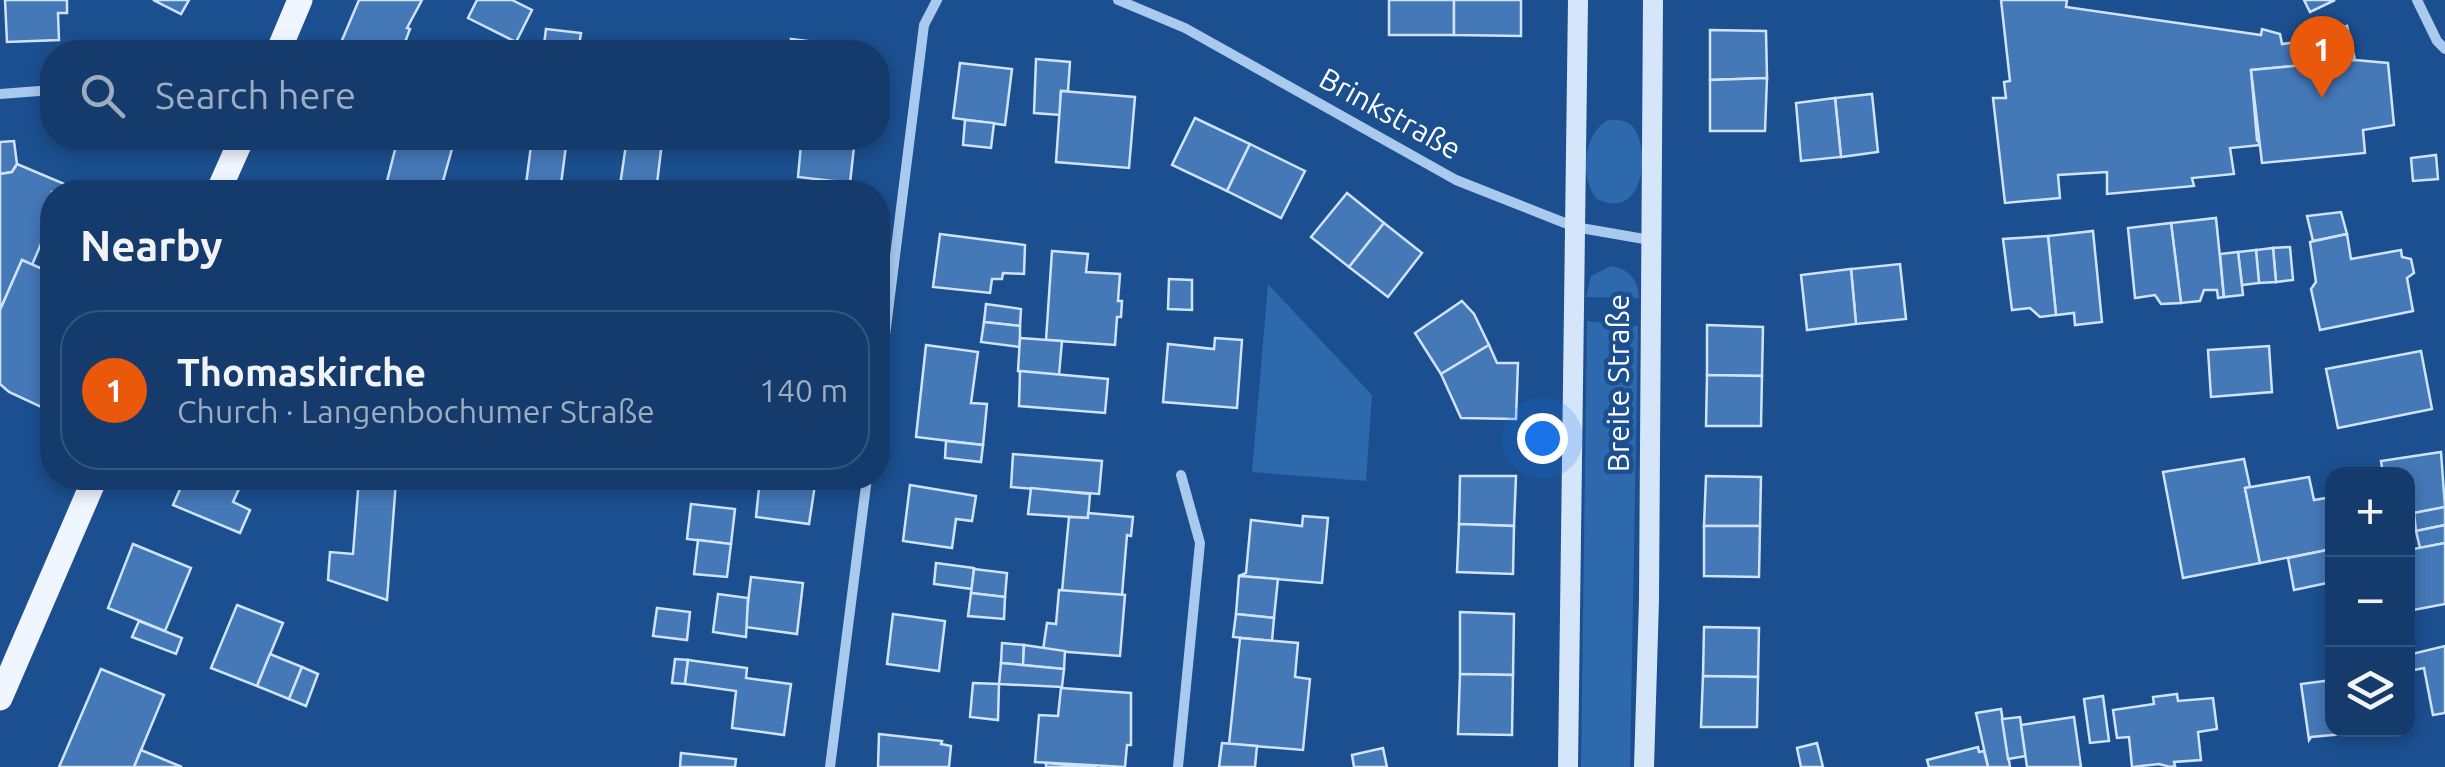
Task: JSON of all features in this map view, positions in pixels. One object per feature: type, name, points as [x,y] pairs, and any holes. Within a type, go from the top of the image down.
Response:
[{"type":"main road","points":[[283,40],[300,0]]},
{"type":"main road","points":[[223,180],[237,150]]},
{"type":"main road","points":[[0,698],[89,490]]},
{"type":"street","points":[[890,296],[924,25],[937,0]]},
{"type":"street","name":"Brinkstraße","points":[[1118,0],[1185,28],[1456,180],[1575,227],[1650,240]]},
{"type":"street","name":"Breite Straße","points":[[1568,767],[1578,0]]},
{"type":"street","name":"Breite Straße","points":[[1644,767],[1649,600],[1653,0]]},
{"type":"street","points":[[2417,0],[2445,49]]},
{"type":"street","points":[[0,94],[40,91]]},
{"type":"street","points":[[1178,767],[1200,544],[1181,476]]},
{"type":"street","points":[[830,767],[865,490]]},
{"type":"shaded area","points":[[1608,120],[1631,125],[1641,148],[1640,178],[1635,191],[1626,200],[1614,203],[1597,199],[1586,168],[1593,135]]},
{"type":"shaded area","points":[[1611,266],[1631,276],[1639,298],[1586,297],[1591,276]]},
{"type":"shaded area","points":[[1268,284],[1372,395],[1366,481],[1252,472]]},
{"type":"shaded area","points":[[1587,321],[1638,326],[1630,767],[1581,767]]},
{"type":"building","points":[[5,0],[67,0],[67,13],[58,13],[59,40],[7,42]]},
{"type":"building","points":[[153,0],[189,0],[181,14]]},
{"type":"building","points":[[359,0],[422,0],[407,28],[410,29],[406,40],[342,40]]},
{"type":"building","points":[[477,0],[512,0],[532,10],[517,40],[468,18]]},
{"type":"building","points":[[1389,0],[1454,0],[1454,35],[1389,35]]},
{"type":"building","points":[[1454,0],[1521,0],[1521,36],[1454,35]]},
{"type":"building","points":[[2001,0],[2067,0],[2066,7],[2261,35],[2262,29],[2280,34],[2282,44],[2347,26],[2355,60],[2251,70],[2257,140],[2261,145],[2230,148],[2234,174],[2192,178],[2194,186],[2107,194],[2107,172],[2058,175],[2060,198],[2005,203],[1993,98],[2006,98],[2004,82],[2010,81]]},
{"type":"building","points":[[2304,0],[2335,0],[2310,12]]},
{"type":"building","points":[[546,29],[581,33],[580,40],[545,40]]},
{"type":"building","points":[[1710,30],[1766,31],[1767,78],[1710,80]]},
{"type":"building","points":[[1036,59],[1070,62],[1068,91],[1061,91],[1060,115],[1034,113]]},
{"type":"building","points":[[2355,60],[2388,63],[2394,125],[2363,130],[2365,153],[2262,163],[2251,70]]},
{"type":"building","points":[[960,63],[1012,69],[1005,125],[953,118]]},
{"type":"building","points":[[1767,78],[1765,131],[1710,131],[1710,80]]},
{"type":"building","points":[[1061,91],[1135,97],[1129,168],[1056,162]]},
{"type":"building","points":[[1872,94],[1878,152],[1841,157],[1835,98]]},
{"type":"building","points":[[1835,98],[1841,157],[1801,161],[1796,103]]},
{"type":"building","points":[[1195,118],[1250,144],[1227,191],[1172,165]]},
{"type":"building","points":[[965,120],[994,123],[991,148],[963,145]]},
{"type":"building","points":[[14,141],[17,164],[12,172],[0,174],[0,142]]},
{"type":"building","points":[[1250,144],[1305,171],[1281,218],[1227,191]]},
{"type":"building","points":[[395,150],[452,150],[443,180],[387,180]]},
{"type":"building","points":[[530,150],[565,150],[562,180],[527,180]]},
{"type":"building","points":[[625,150],[661,150],[657,180],[621,180]]},
{"type":"building","points":[[800,150],[854,150],[850,180],[798,177]]},
{"type":"building","points":[[2436,155],[2438,179],[2413,181],[2411,158]]},
{"type":"building","points":[[17,164],[55,180],[40,180],[40,246],[32,265],[22,260],[0,310],[0,174],[12,172]]},
{"type":"building","points":[[1347,193],[1384,223],[1349,267],[1311,237]]},
{"type":"building","points":[[2341,212],[2347,234],[2313,241],[2307,216]]},
{"type":"building","points":[[2216,218],[2224,297],[2218,298],[2217,290],[2204,290],[2200,301],[2181,303],[2171,223]]},
{"type":"building","points":[[1384,223],[1422,253],[1388,297],[1349,267]]},
{"type":"building","points":[[2171,223],[2181,303],[2161,304],[2155,295],[2135,298],[2128,228]]},
{"type":"building","points":[[2093,231],[2102,322],[2075,325],[2074,313],[2056,315],[2048,236]]},
{"type":"building","points":[[940,234],[1025,245],[1024,274],[1003,273],[1002,279],[992,279],[990,293],[933,287]]},
{"type":"building","points":[[2347,234],[2351,259],[2401,250],[2402,257],[2411,259],[2414,273],[2407,278],[2413,311],[2320,330],[2311,289],[2316,282],[2310,242]]},
{"type":"building","points":[[2048,236],[2056,315],[2040,317],[2030,308],[2012,310],[2003,239]]},
{"type":"building","points":[[2290,247],[2293,280],[2276,282],[2273,248]]},
{"type":"building","points":[[2273,248],[2276,282],[2259,283],[2256,250]]},
{"type":"building","points":[[2256,250],[2259,283],[2242,285],[2238,252]]},
{"type":"building","points":[[1052,251],[1088,254],[1086,272],[1120,274],[1121,317],[1117,317],[1115,345],[1046,340]]},
{"type":"building","points":[[2238,252],[2243,295],[2224,297],[2220,254]]},
{"type":"building","points":[[22,260],[40,268],[40,406],[0,384],[0,310]]},
{"type":"building","points":[[1900,264],[1906,319],[1856,324],[1851,269]]},
{"type":"building","points":[[1851,269],[1856,324],[1807,330],[1801,275]]},
{"type":"building","points":[[1169,279],[1192,280],[1192,310],[1168,309]]},
{"type":"building","points":[[1462,301],[1474,314],[1489,345],[1441,374],[1415,333]]},
{"type":"building","points":[[986,304],[1021,309],[1020,326],[984,322]]},
{"type":"building","points":[[984,322],[1020,326],[1020,347],[981,342]]},
{"type":"building","points":[[1707,325],[1763,327],[1762,376],[1707,375]]},
{"type":"building","points":[[1020,338],[1062,341],[1059,375],[1018,371]]},
{"type":"building","points":[[1215,338],[1242,340],[1237,408],[1163,402],[1168,344],[1214,349]]},
{"type":"building","points":[[926,345],[978,352],[971,403],[987,404],[983,445],[916,437]]},
{"type":"building","points":[[1489,345],[1497,363],[1518,363],[1516,419],[1461,418],[1441,374]]},
{"type":"building","points":[[2269,346],[2272,392],[2211,397],[2208,350]]},
{"type":"building","points":[[2421,351],[2432,409],[2338,428],[2326,369]]},
{"type":"building","points":[[1020,371],[1108,379],[1105,413],[1019,406]]},
{"type":"building","points":[[1707,375],[1762,376],[1761,426],[1706,426]]},
{"type":"building","points":[[946,441],[983,445],[981,462],[945,458]]},
{"type":"building","points":[[2441,452],[2445,507],[2415,513],[2415,467],[2382,467],[2381,461]]},
{"type":"building","points":[[1013,454],[1102,461],[1099,494],[1011,487]]},
{"type":"building","points":[[2244,459],[2250,487],[2245,488],[2260,563],[2183,578],[2163,472]]},
{"type":"building","points":[[1460,476],[1516,476],[1514,526],[1459,524]]},
{"type":"building","points":[[1706,476],[1761,477],[1760,526],[1704,526]]},
{"type":"building","points":[[2309,477],[2314,500],[2325,498],[2325,550],[2260,563],[2245,488]]},
{"type":"building","points":[[910,485],[976,496],[972,521],[956,519],[952,548],[903,541]]},
{"type":"building","points":[[1031,488],[1090,494],[1088,518],[1028,514]]},
{"type":"building","points":[[180,490],[238,490],[233,502],[250,510],[240,533],[173,505]]},
{"type":"building","points":[[358,490],[395,490],[387,600],[328,580],[330,552],[353,554]]},
{"type":"building","points":[[759,490],[814,490],[809,524],[756,517]]},
{"type":"building","points":[[691,504],[735,509],[731,544],[687,539]]},
{"type":"building","points":[[2445,507],[2445,525],[2416,531],[2415,513]]},
{"type":"building","points":[[1088,513],[1133,517],[1131,536],[1127,535],[1122,595],[1062,591],[1069,517],[1088,518]]},
{"type":"building","points":[[1303,516],[1328,518],[1322,583],[1239,576],[1246,573],[1251,520],[1302,526]]},
{"type":"building","points":[[1459,524],[1514,526],[1513,574],[1457,572]]},
{"type":"building","points":[[2445,525],[2445,543],[2420,548],[2416,531]]},
{"type":"building","points":[[1704,526],[1760,526],[1759,577],[1704,576]]},
{"type":"building","points":[[698,540],[731,544],[727,577],[694,574]]},
{"type":"building","points":[[2445,543],[2445,604],[2415,610],[2415,549]]},
{"type":"building","points":[[133,544],[191,568],[165,631],[108,608]]},
{"type":"building","points":[[2325,550],[2325,583],[2294,590],[2288,558]]},
{"type":"building","points":[[936,563],[974,568],[972,589],[934,584]]},
{"type":"building","points":[[974,569],[1007,573],[1005,597],[971,593]]},
{"type":"building","points":[[1239,576],[1278,579],[1274,618],[1236,614]]},
{"type":"building","points":[[751,577],[803,583],[797,634],[745,627]]},
{"type":"building","points":[[1059,590],[1125,595],[1120,656],[1043,650],[1047,623],[1056,624]]},
{"type":"building","points":[[971,593],[1005,597],[1004,619],[968,616]]},
{"type":"building","points":[[718,594],[748,598],[746,637],[713,632]]},
{"type":"building","points":[[237,605],[283,623],[257,686],[211,668]]},
{"type":"building","points":[[657,608],[690,612],[687,640],[653,636]]},
{"type":"building","points":[[1460,612],[1514,614],[1513,675],[1460,674]]},
{"type":"building","points":[[893,614],[945,621],[939,671],[887,664]]},
{"type":"building","points":[[1236,614],[1274,618],[1272,641],[1233,637]]},
{"type":"building","points":[[139,621],[182,638],[176,654],[132,637]]},
{"type":"building","points":[[1704,627],[1759,628],[1758,677],[1703,676]]},
{"type":"building","points":[[1240,638],[1298,643],[1295,677],[1310,679],[1303,750],[1229,744]]},
{"type":"building","points":[[1002,643],[1024,645],[1023,665],[1001,663]]},
{"type":"building","points":[[1024,645],[1065,651],[1064,669],[1023,665]]},
{"type":"building","points":[[2445,646],[2445,713],[2433,715],[2424,668],[2415,670],[2415,653]]},
{"type":"building","points":[[270,654],[302,667],[289,699],[257,686]]},
{"type":"building","points":[[675,659],[688,660],[685,684],[672,683]]},
{"type":"building","points":[[688,660],[747,668],[746,678],[791,684],[784,735],[732,728],[736,691],[685,684]]},
{"type":"building","points":[[1001,663],[1064,669],[1062,687],[999,684]]},
{"type":"building","points":[[302,667],[318,674],[306,706],[289,699]]},
{"type":"building","points":[[101,669],[164,695],[134,767],[59,767]]},
{"type":"building","points":[[1460,674],[1513,675],[1512,735],[1458,734]]},
{"type":"building","points":[[1703,676],[1758,677],[1757,727],[1701,727]]},
{"type":"building","points":[[2325,681],[2325,736],[2309,740],[2301,684]]},
{"type":"building","points":[[973,683],[999,684],[998,720],[970,717]]},
{"type":"building","points":[[1061,688],[1131,693],[1131,745],[1127,745],[1125,767],[1035,762],[1039,715],[1058,716]]},
{"type":"building","points":[[2177,694],[2178,701],[2213,698],[2217,729],[2198,732],[2201,760],[2174,762],[2175,766],[2170,767],[2132,767],[2129,737],[2117,738],[2113,710],[2154,704],[2153,697]]},
{"type":"building","points":[[2103,696],[2109,741],[2090,743],[2084,699]]},
{"type":"building","points":[[2001,709],[2010,767],[1988,767],[1976,713]]},
{"type":"building","points":[[2020,717],[2026,756],[2008,759],[2002,719]]},
{"type":"building","points":[[2074,717],[2081,767],[2027,767],[2021,725]]},
{"type":"building","points":[[879,734],[942,741],[941,744],[951,746],[949,767],[878,767]]},
{"type":"building","points":[[1222,743],[1257,746],[1255,767],[1219,767]]},
{"type":"building","points":[[1817,743],[1823,767],[1801,767],[1797,748]]},
{"type":"building","points":[[1978,747],[1979,752],[1984,751],[1988,767],[1929,767],[1927,760]]},
{"type":"building","points":[[1383,748],[1387,767],[1354,767],[1352,755]]},
{"type":"building","points":[[141,750],[182,767],[134,767]]},
{"type":"building","points":[[681,753],[736,759],[735,767],[680,767]]},
{"type":"building","points":[[1046,763],[1097,767],[1046,767]]},
{"type":"place","name":"Thomaskirche","points":[[2322,98]]}]
